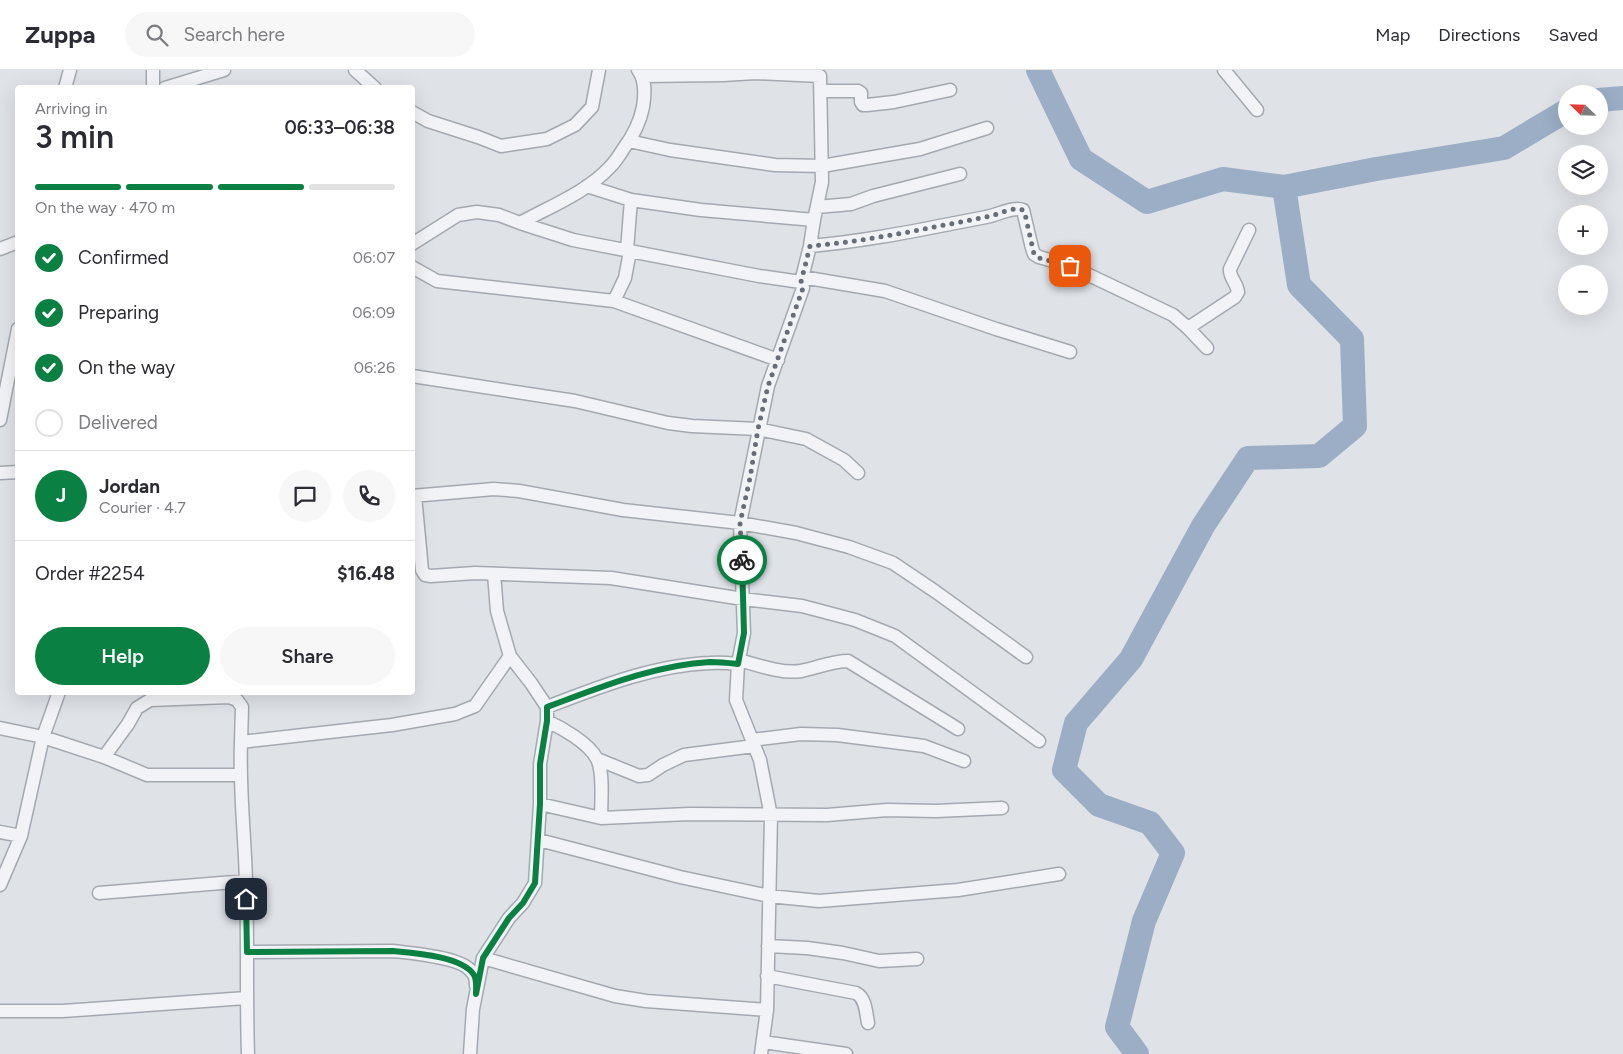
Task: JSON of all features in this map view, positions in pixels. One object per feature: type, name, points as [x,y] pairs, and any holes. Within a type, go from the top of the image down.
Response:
[{"type":"street","points":[[66,85],[70,70]]},
{"type":"street","points":[[153,70],[153,85]]},
{"type":"street","points":[[175,85],[224,70]]},
{"type":"street","points":[[355,70],[372,85]]},
{"type":"street","points":[[415,114],[428,121],[501,146],[547,138],[576,125],[592,108],[598,70]]},
{"type":"street","points":[[1224,70],[1258,110]]},
{"type":"street","points":[[520,223],[587,186],[610,167],[637,128],[642,113],[645,97],[640,73],[723,75],[755,72],[821,73],[822,182],[810,246],[801,280],[803,288],[768,386],[740,523],[744,633],[738,662],[736,700],[760,760],[771,816],[766,1010],[762,1048],[846,1054]]},
{"type":"street","points":[[821,91],[858,91],[861,93],[863,105],[867,105],[894,102],[950,90]]},
{"type":"street","points":[[629,141],[670,150],[775,165],[822,166],[920,149],[987,128]]},
{"type":"street","points":[[817,207],[851,204],[873,196],[960,174]]},
{"type":"street","points":[[587,186],[631,200],[701,210],[814,220]]},
{"type":"street","points":[[614,301],[625,278],[629,250],[631,200]]},
{"type":"street","points":[[810,246],[854,242],[910,232],[994,216],[1018,208],[1023,210],[1032,248],[1034,254],[1039,258],[1070,266],[1173,315],[1207,348]]},
{"type":"street","points":[[415,242],[458,215],[477,212],[500,215],[573,240],[759,276],[885,291],[996,330],[1070,352]]},
{"type":"street","points":[[1188,328],[1235,297],[1238,292],[1230,274],[1230,269],[1249,230]]},
{"type":"street","points":[[0,249],[15,243]]},
{"type":"street","points":[[415,269],[437,281],[614,301],[778,360]]},
{"type":"street","points":[[0,420],[15,344]]},
{"type":"street","points":[[415,376],[575,401],[692,426],[758,429],[806,439],[844,460],[858,473]]},
{"type":"street","points":[[0,473],[15,472]]},
{"type":"street","points":[[415,496],[494,489],[519,491],[623,510],[740,523],[796,533],[840,544],[893,563],[1026,657]]},
{"type":"street","points":[[415,505],[422,570],[425,575],[475,573],[611,578],[743,599],[802,606],[855,620],[896,636],[1039,741]]},
{"type":"street","points":[[470,1054],[472,1009],[483,958],[509,918],[523,903],[535,883],[540,804],[540,764],[547,721],[547,707],[510,656],[497,610],[494,574]]},
{"type":"street","points":[[241,742],[392,725],[455,714],[475,706],[510,656]]},
{"type":"street","points":[[547,707],[605,685],[674,667],[712,662],[738,662],[791,672],[839,661],[848,661],[958,729]]},
{"type":"street","points":[[0,885],[21,836],[42,737],[58,695]]},
{"type":"street","points":[[104,757],[137,708],[150,700],[229,697],[237,700],[242,707],[240,775],[246,881],[248,1054]]},
{"type":"street","points":[[547,721],[568,730],[597,759],[639,776],[648,775],[684,755],[801,734],[837,735],[924,746],[964,761]]},
{"type":"street","points":[[0,728],[42,737],[104,757],[147,775],[240,775]]},
{"type":"street","points":[[597,759],[601,777],[601,818]]},
{"type":"street","points":[[540,804],[601,818],[689,814],[826,815],[886,810],[936,811],[1002,808]]},
{"type":"street","points":[[0,832],[21,836]]},
{"type":"street","points":[[538,840],[680,877],[769,896],[819,901],[958,890],[1059,874]]},
{"type":"street","points":[[99,893],[246,881]]},
{"type":"street","points":[[768,946],[807,948],[879,961],[917,959]]},
{"type":"street","points":[[247,952],[393,951],[413,953],[458,962],[468,968],[476,977],[476,994]]},
{"type":"street","points":[[483,958],[615,996],[646,1001],[766,1010]]},
{"type":"street","points":[[767,976],[856,993],[863,999],[868,1023]]},
{"type":"street","points":[[0,1011],[63,1011],[246,998]]},
{"type":"waterway","points":[[1038,70],[1081,159],[1147,202],[1223,179],[1284,187],[1376,169],[1504,148],[1558,116]]},
{"type":"waterway","points":[[1608,99],[1623,98]]},
{"type":"waterway","points":[[1137,1054],[1117,1027],[1144,921],[1173,853],[1150,823],[1099,805],[1064,770],[1076,723],[1131,659],[1203,526],[1248,458],[1319,456],[1355,426],[1352,339],[1299,285],[1284,187]]},
{"type":"way so far","points":[[742,560],[740,523],[758,429],[768,386],[803,288],[801,282],[810,246],[854,242],[910,232],[994,216],[1018,208],[1023,210],[1025,214],[1034,254],[1039,258],[1070,266]]},
{"type":"route","points":[[246,899],[247,952],[393,951],[413,953],[458,962],[468,968],[476,977],[476,994],[483,958],[509,918],[523,903],[535,883],[540,804],[540,764],[547,721],[547,707],[605,685],[682,665],[712,662],[738,664],[744,633],[742,560]]}]
